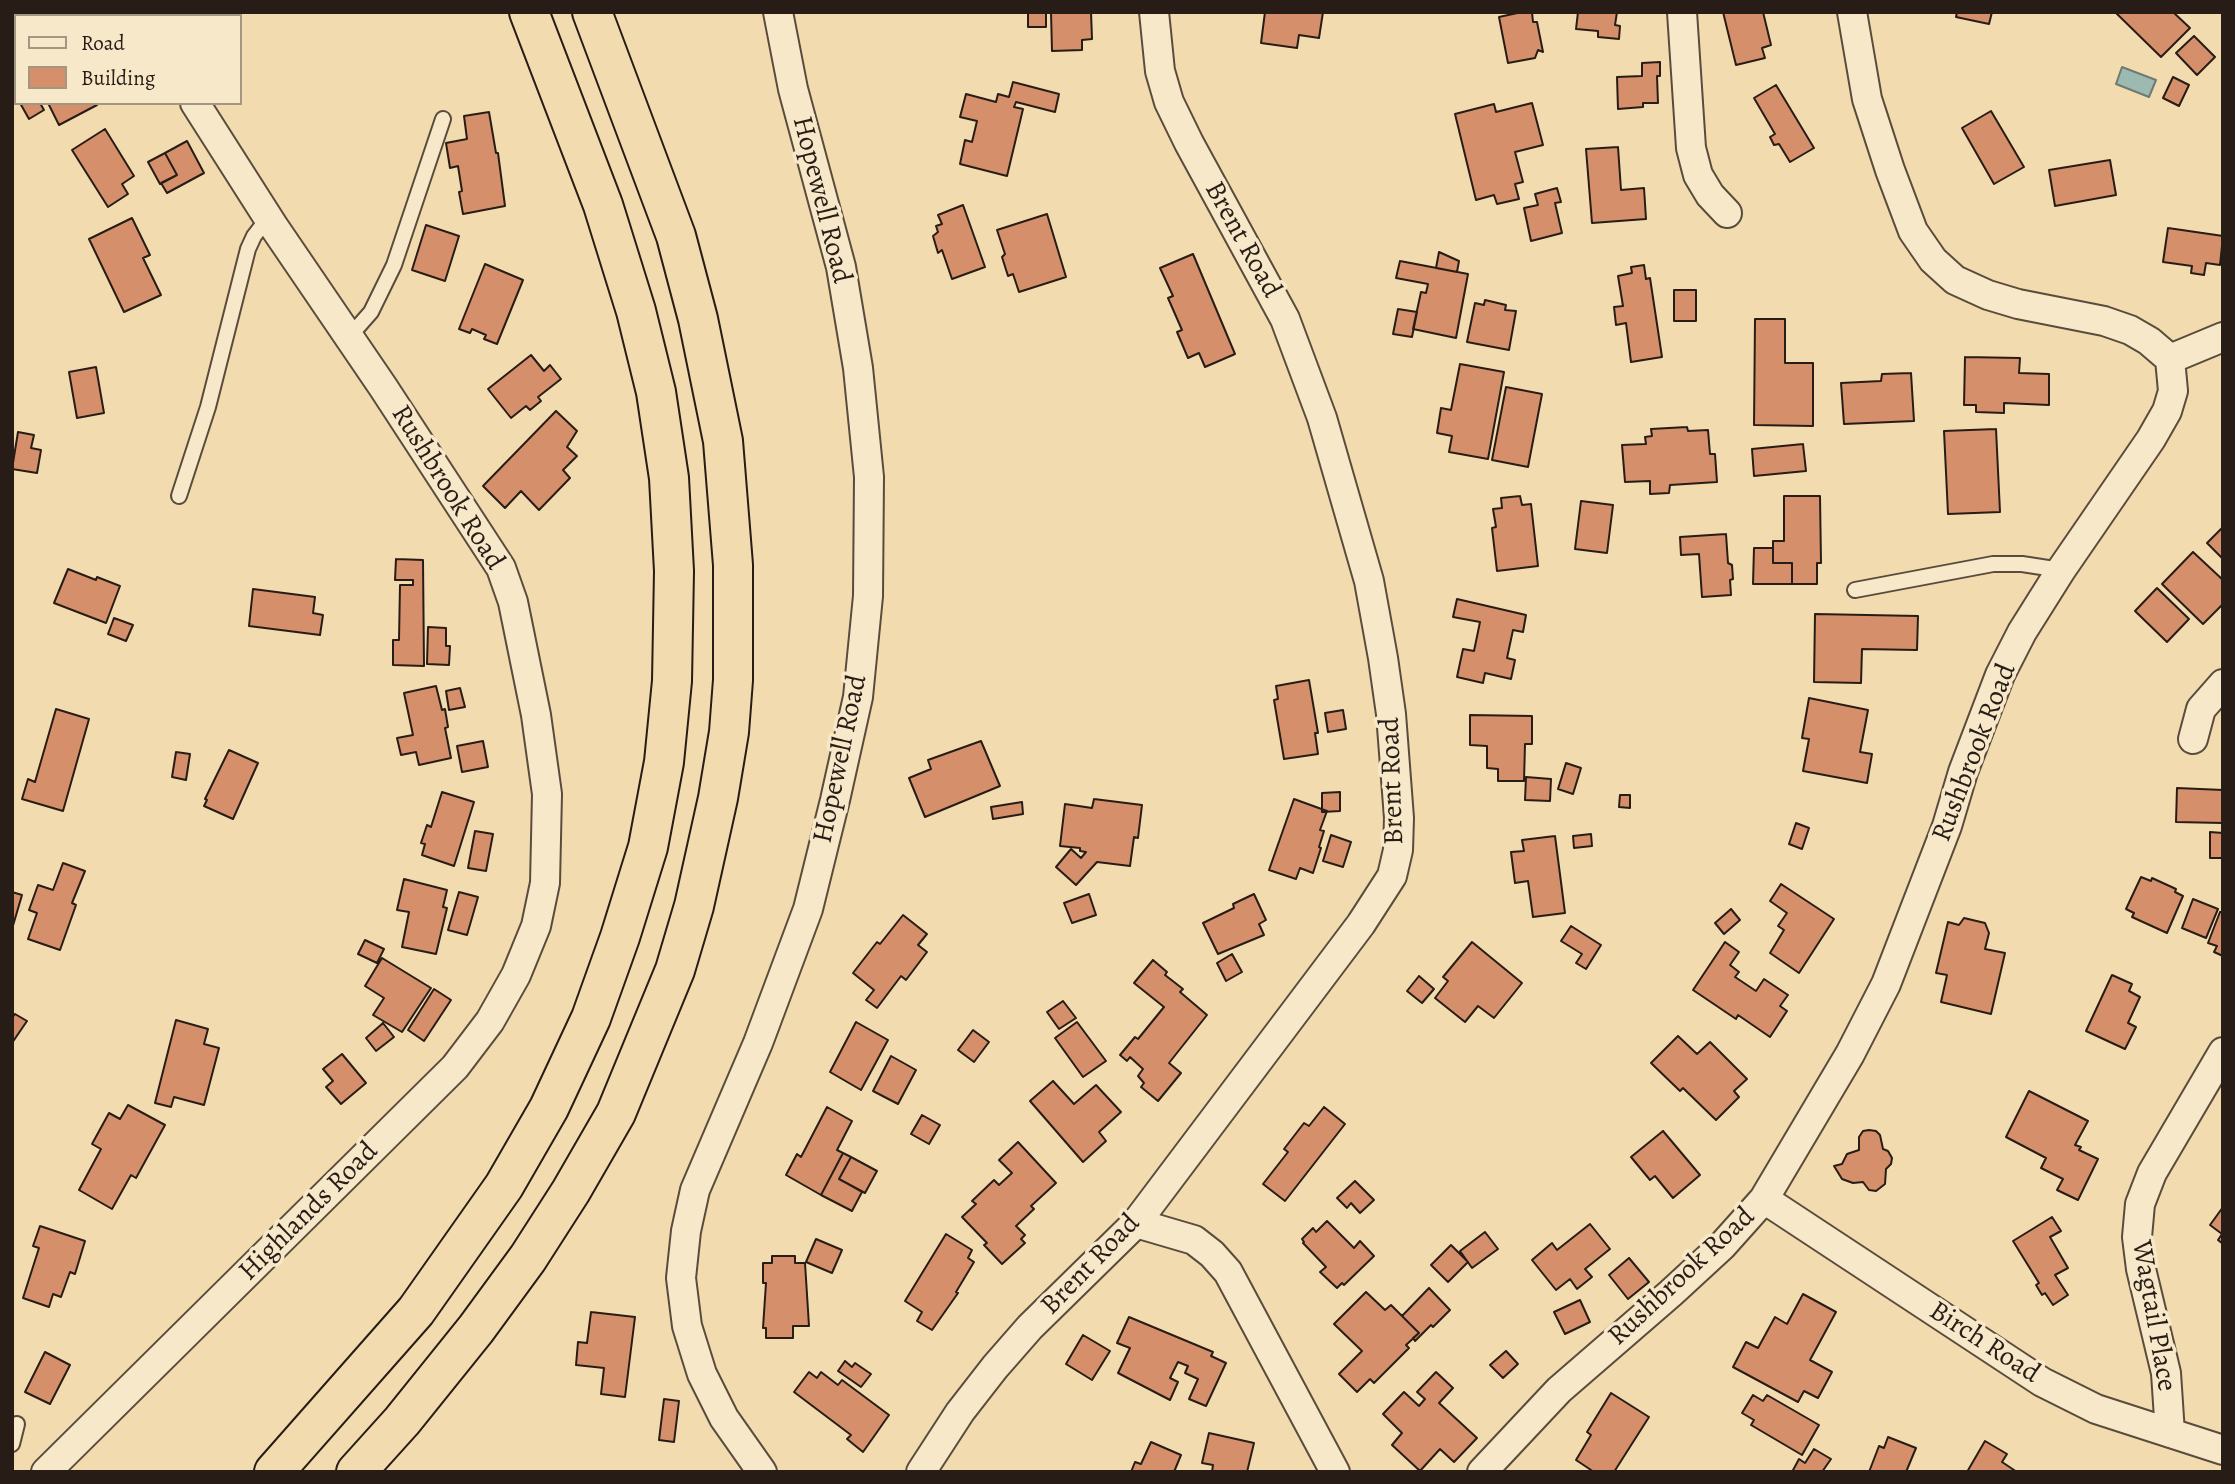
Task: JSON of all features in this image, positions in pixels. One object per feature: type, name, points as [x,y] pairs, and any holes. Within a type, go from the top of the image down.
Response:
[{"type":"highway","points":[[274,1472],[416,1311],[504,1186],[549,1108],[591,1018],[620,937],[648,847],[664,762],[672,681],[674,571],[669,478],[656,393],[636,311],[603,205],[529,12]]},
{"type":"highway","points":[[356,1472],[410,1411],[520,1268],[571,1191],[616,1113],[675,970],[694,906],[718,798],[729,732],[733,680],[733,565],[723,441],[698,319],[676,236],[592,12]]},
{"type":"street","name":"Hopewell Road","points":[[762,1472],[724,1419],[702,1374],[687,1326],[681,1278],[684,1242],[695,1190],[758,1043],[808,909],[858,697],[868,596],[869,516],[869,477],[859,382],[841,267],[793,89],[778,12]]},
{"type":"street","name":"Brent Road","points":[[922,1472],[960,1412],[995,1367],[1030,1327],[1136,1223],[1378,900],[1392,876],[1398,850],[1399,818],[1391,714],[1369,581],[1322,418],[1285,319],[1194,152],[1170,102],[1160,72],[1154,12]]},
{"type":"street","points":[[1682,12],[1691,148],[1698,175],[1710,195],[1727,213]]},
{"type":"street","points":[[1852,12],[1867,99],[1913,231],[1933,260],[1955,280],[1988,295],[2018,304],[2104,321],[2130,330],[2149,341],[2170,359],[2223,337]]},
{"type":"street","name":"Rushbrook Road","points":[[196,105],[268,218],[501,568],[513,602],[536,715],[547,793],[545,883],[536,926]]},
{"type":"street","name":"Rushbrook Road","points":[[1482,1472],[1559,1390],[1722,1246],[1764,1199],[1850,1054],[1886,984],[1947,826],[1983,716],[2000,675],[2022,632],[2061,570],[2132,468],[2166,411],[2173,391],[2170,359]]},
{"type":"street","points":[[2193,739],[2201,709],[2223,684]]},
{"type":"street","name":"Highlands Road","points":[[46,1472],[455,1067],[490,1021],[510,987],[536,926]]},
{"type":"street","name":"Wagtail Place","points":[[2170,1433],[2166,1373],[2141,1269],[2137,1237],[2140,1204],[2152,1173],[2223,1052]]},
{"type":"street","name":"Birch Road","points":[[1764,1199],[2042,1382],[2096,1409],[2223,1450]]},
{"type":"street","points":[[1136,1223],[1194,1240],[1212,1254],[1228,1272],[1335,1472]]},
{"type":"lane","points":[[349,337],[371,312],[394,265],[443,119]]},
{"type":"lane","points":[[179,496],[208,407],[248,249],[268,218]]},
{"type":"lane","points":[[1855,590],[1993,564],[2022,564],[2061,570]]},
{"type":"lane","points":[[12,1444],[17,1424]]},
{"type":"water","points":[[2122,67],[2156,80],[2149,97],[2116,84]]},
{"type":"building","points":[[1028,12],[1046,12],[1046,27],[1028,27]]},
{"type":"building","points":[[1051,12],[1091,12],[1092,39],[1082,40],[1082,50],[1052,51]]},
{"type":"building","points":[[1265,12],[1323,12],[1319,38],[1299,35],[1297,48],[1261,43]]},
{"type":"building","points":[[1532,12],[1533,22],[1537,22],[1543,52],[1538,50],[1535,58],[1508,63],[1499,17]]},
{"type":"building","points":[[1578,12],[1617,12],[1615,25],[1620,26],[1619,39],[1598,37],[1598,31],[1576,29]]},
{"type":"building","points":[[1723,12],[1763,12],[1771,45],[1762,48],[1765,58],[1736,65]]},
{"type":"building","points":[[1957,12],[1992,12],[1989,24],[1956,17]]},
{"type":"building","points":[[2115,12],[2173,12],[2190,28],[2161,57]]},
{"type":"building","points":[[2194,36],[2215,57],[2197,75],[2176,53]]},
{"type":"building","points":[[1660,62],[1660,76],[1657,76],[1658,103],[1643,103],[1643,107],[1618,109],[1617,77],[1642,76],[1642,63]]},
{"type":"building","points":[[2173,77],[2189,85],[2179,106],[2163,98]]},
{"type":"building","points":[[1013,82],[1059,94],[1055,112],[1016,102],[1014,107],[1023,109],[1007,176],[960,164],[965,140],[972,142],[977,121],[960,117],[966,94],[996,102],[998,94],[1009,97]]},
{"type":"building","points":[[1776,85],[1814,148],[1790,162],[1779,144],[1774,145],[1770,137],[1775,134],[1754,98]]},
{"type":"building","points":[[1532,103],[1543,145],[1515,152],[1523,182],[1515,184],[1519,199],[1497,204],[1494,195],[1476,200],[1455,114],[1494,104],[1496,112]]},
{"type":"building","points":[[21,105],[41,105],[44,110],[29,119]]},
{"type":"building","points":[[49,105],[97,105],[59,125]]},
{"type":"building","points":[[1991,111],[2024,167],[1994,184],[1962,128]]},
{"type":"building","points":[[489,112],[505,206],[463,214],[458,166],[450,168],[446,143],[467,139],[464,116]]},
{"type":"building","points":[[105,129],[134,176],[122,184],[128,194],[108,207],[72,150]]},
{"type":"building","points":[[187,141],[204,173],[167,193],[161,183],[177,175],[165,153]]},
{"type":"building","points":[[1618,147],[1621,190],[1644,188],[1646,219],[1592,223],[1586,149]]},
{"type":"building","points":[[165,153],[177,175],[160,184],[148,162]]},
{"type":"building","points":[[2110,160],[2116,195],[2055,206],[2049,170]]},
{"type":"building","points":[[1557,188],[1561,202],[1555,203],[1562,233],[1531,241],[1524,208],[1538,205],[1535,194]]},
{"type":"building","points":[[963,205],[985,267],[952,279],[942,250],[938,253],[933,236],[938,232],[936,226],[942,224],[938,215]]},
{"type":"building","points":[[1047,214],[1066,277],[1019,292],[1013,274],[1008,276],[1002,257],[1005,254],[997,230]]},
{"type":"building","points":[[132,218],[150,255],[143,258],[161,295],[124,312],[89,239]]},
{"type":"building","points":[[426,225],[459,236],[445,281],[412,270]]},
{"type":"building","points":[[2168,228],[2223,236],[2220,265],[2206,263],[2204,275],[2191,273],[2192,266],[2163,262]]},
{"type":"building","points":[[1439,252],[1459,261],[1457,272],[1436,268]]},
{"type":"building","points":[[1193,254],[1235,354],[1205,367],[1199,353],[1188,358],[1177,332],[1182,330],[1168,298],[1173,296],[1160,268]]},
{"type":"building","points":[[1400,261],[1468,274],[1456,338],[1413,329],[1421,292],[1426,293],[1428,284],[1396,278]]},
{"type":"building","points":[[485,264],[523,280],[497,344],[484,339],[486,335],[472,329],[470,333],[459,329]]},
{"type":"building","points":[[1644,265],[1646,279],[1650,278],[1662,357],[1631,362],[1626,323],[1616,325],[1614,307],[1623,306],[1618,276],[1632,273],[1631,267]]},
{"type":"building","points":[[1674,290],[1696,290],[1696,321],[1674,321]]},
{"type":"building","points":[[1485,300],[1506,305],[1505,310],[1516,311],[1509,350],[1467,342],[1475,303],[1484,305]]},
{"type":"building","points":[[1398,309],[1417,312],[1412,337],[1393,334]]},
{"type":"building","points":[[1755,319],[1785,319],[1785,363],[1813,363],[1813,426],[1754,425]]},
{"type":"building","points":[[531,355],[544,371],[550,365],[561,379],[538,397],[541,401],[530,410],[526,406],[511,418],[488,389]]},
{"type":"building","points":[[1965,357],[2020,358],[2019,373],[2049,374],[2049,405],[2004,403],[2004,413],[1976,412],[1976,405],[1964,405]]},
{"type":"building","points":[[1460,364],[1504,372],[1488,459],[1449,452],[1452,436],[1437,433],[1441,408],[1451,410]]},
{"type":"building","points":[[96,367],[104,413],[77,418],[69,372]]},
{"type":"building","points":[[1911,373],[1914,421],[1844,424],[1841,383],[1881,381],[1882,374]]},
{"type":"building","points":[[1506,387],[1542,394],[1528,467],[1492,460]]},
{"type":"building","points":[[556,411],[577,431],[567,447],[577,456],[563,470],[570,478],[539,510],[521,491],[505,508],[483,486]]},
{"type":"building","points":[[1687,427],[1688,431],[1708,430],[1710,454],[1715,454],[1717,482],[1670,485],[1669,493],[1650,494],[1650,481],[1625,482],[1622,445],[1646,444],[1645,437],[1652,436],[1651,429]]},
{"type":"building","points":[[1996,429],[2000,512],[1948,514],[1944,431]]},
{"type":"building","points":[[18,432],[34,435],[31,448],[41,450],[37,473],[12,469]]},
{"type":"building","points":[[1803,444],[1806,471],[1754,476],[1752,449]]},
{"type":"building","points":[[1520,496],[1522,505],[1531,504],[1538,566],[1497,571],[1492,528],[1496,527],[1493,509],[1502,508],[1501,498]]},
{"type":"building","points":[[1784,496],[1820,496],[1821,563],[1817,563],[1817,584],[1792,584],[1792,563],[1773,563],[1773,541],[1784,541]]},
{"type":"building","points":[[1581,501],[1613,505],[1607,553],[1575,549]]},
{"type":"building","points":[[2223,527],[2223,559],[2207,543]]},
{"type":"building","points":[[1726,534],[1728,563],[1732,565],[1731,595],[1702,597],[1699,554],[1681,555],[1680,537]]},
{"type":"building","points":[[1754,548],[1773,548],[1773,563],[1792,563],[1792,584],[1753,584]]},
{"type":"building","points":[[2193,552],[2223,580],[2223,604],[2203,624],[2162,584]]},
{"type":"building","points":[[396,559],[423,560],[424,666],[393,665],[393,640],[399,640],[400,585],[413,585],[413,580],[395,580]]},
{"type":"building","points":[[68,569],[120,586],[106,623],[54,603]]},
{"type":"building","points":[[2157,588],[2189,619],[2167,642],[2135,611]]},
{"type":"building","points":[[253,589],[315,597],[313,613],[323,615],[320,635],[249,626]]},
{"type":"building","points":[[1457,599],[1526,615],[1523,632],[1513,630],[1507,658],[1515,660],[1511,679],[1485,673],[1483,683],[1457,677],[1463,649],[1474,651],[1480,622],[1453,617]]},
{"type":"building","points":[[1815,614],[1918,616],[1917,650],[1862,649],[1861,683],[1814,682]]},
{"type":"building","points":[[114,618],[133,625],[126,641],[108,634]]},
{"type":"building","points":[[428,627],[446,628],[446,646],[450,646],[449,665],[427,664]]},
{"type":"building","points":[[1309,680],[1318,733],[1315,733],[1318,754],[1284,759],[1274,700],[1278,699],[1276,686]]},
{"type":"building","points":[[436,686],[442,710],[445,709],[448,727],[445,728],[451,758],[419,765],[416,752],[401,755],[397,738],[413,735],[404,693]]},
{"type":"building","points":[[460,688],[465,707],[449,710],[446,691]]},
{"type":"building","points":[[1809,698],[1868,710],[1860,752],[1872,754],[1867,783],[1803,771],[1809,739],[1802,738]]},
{"type":"building","points":[[56,709],[89,719],[63,811],[22,799],[28,779],[35,782]]},
{"type":"building","points":[[1343,710],[1346,729],[1328,732],[1325,713]]},
{"type":"building","points":[[1470,715],[1532,716],[1532,744],[1525,744],[1524,781],[1498,781],[1498,769],[1487,768],[1487,746],[1470,745]]},
{"type":"building","points":[[483,741],[488,767],[462,772],[457,746]]},
{"type":"building","points":[[981,741],[1000,786],[925,817],[909,778],[931,769],[928,760]]},
{"type":"building","points":[[229,750],[258,763],[233,819],[204,806]]},
{"type":"building","points":[[176,752],[190,754],[186,780],[172,777]]},
{"type":"building","points":[[1566,763],[1581,768],[1573,794],[1558,789]]},
{"type":"building","points":[[1526,777],[1551,779],[1550,801],[1525,800]]},
{"type":"building","points":[[2177,788],[2223,790],[2223,823],[2176,822]]},
{"type":"building","points":[[442,792],[474,802],[454,866],[422,855],[425,844],[421,843],[427,825],[431,827]]},
{"type":"building","points":[[1340,792],[1340,811],[1322,812],[1322,793]]},
{"type":"building","points":[[1620,795],[1630,795],[1630,808],[1619,807]]},
{"type":"building","points":[[1094,799],[1142,805],[1138,838],[1134,837],[1130,866],[1097,862],[1076,885],[1056,867],[1071,849],[1081,858],[1086,852],[1080,851],[1080,848],[1060,846],[1065,804],[1092,808]]},
{"type":"building","points":[[1294,799],[1327,811],[1320,830],[1324,831],[1313,873],[1300,868],[1296,879],[1269,870]]},
{"type":"building","points":[[1022,802],[1023,814],[993,819],[991,807]]},
{"type":"building","points":[[1796,823],[1809,828],[1802,849],[1789,844]]},
{"type":"building","points":[[475,831],[493,834],[486,871],[468,868]]},
{"type":"building","points":[[2210,832],[2223,833],[2223,858],[2210,858]]},
{"type":"building","points":[[1591,834],[1592,846],[1574,848],[1573,836]]},
{"type":"building","points":[[1331,835],[1351,842],[1343,867],[1323,861]]},
{"type":"building","points":[[1555,836],[1565,913],[1533,917],[1528,881],[1515,883],[1511,852],[1524,851],[1522,840]]},
{"type":"building","points":[[63,863],[85,871],[72,903],[76,905],[60,950],[28,939],[37,913],[29,910],[38,885],[53,890]]},
{"type":"building","points":[[2141,877],[2151,881],[2152,878],[2176,889],[2175,892],[2183,896],[2167,933],[2132,917],[2134,913],[2126,909]]},
{"type":"building","points":[[404,879],[447,890],[443,907],[447,908],[436,954],[402,947],[409,912],[397,910]]},
{"type":"building","points":[[1781,884],[1834,919],[1799,973],[1770,953],[1784,930],[1778,926],[1787,913],[1770,901]]},
{"type":"building","points":[[12,892],[22,895],[12,929]]},
{"type":"building","points":[[459,892],[478,897],[467,935],[448,930]]},
{"type":"building","points":[[1089,894],[1096,915],[1072,923],[1064,903]]},
{"type":"building","points":[[1254,894],[1266,920],[1259,924],[1264,935],[1218,954],[1203,923],[1234,908],[1233,904]]},
{"type":"building","points":[[2193,899],[2218,909],[2206,938],[2182,928]]},
{"type":"building","points":[[1731,909],[1740,920],[1724,934],[1715,923]]},
{"type":"building","points":[[2220,912],[2223,912],[2223,956],[2214,952],[2217,946],[2208,943]]},
{"type":"building","points":[[903,915],[927,934],[918,945],[927,952],[906,980],[901,976],[877,1008],[866,1000],[874,990],[853,973]]},
{"type":"building","points":[[1964,918],[1985,923],[1989,933],[1985,949],[2005,953],[1991,1014],[1941,1002],[1947,975],[1936,973],[1948,922],[1959,925]]},
{"type":"building","points":[[1571,926],[1601,945],[1586,969],[1576,963],[1582,954],[1561,941]]},
{"type":"building","points":[[365,940],[384,949],[377,963],[358,954]]},
{"type":"building","points":[[1472,942],[1522,983],[1494,1018],[1478,1006],[1465,1022],[1435,998],[1448,981],[1443,977]]},
{"type":"building","points":[[1725,942],[1739,952],[1730,965],[1739,972],[1735,977],[1756,991],[1764,979],[1788,995],[1780,1006],[1787,1011],[1770,1037],[1738,1015],[1736,1019],[1693,990]]},
{"type":"building","points":[[1232,954],[1242,972],[1226,981],[1217,963]]},
{"type":"building","points":[[382,958],[431,988],[402,1032],[373,1015],[384,998],[365,986]]},
{"type":"building","points":[[1153,960],[1167,972],[1165,975],[1183,989],[1180,992],[1207,1015],[1169,1063],[1181,1073],[1158,1101],[1141,1087],[1144,1083],[1138,1076],[1143,1069],[1130,1057],[1127,1061],[1120,1055],[1135,1037],[1138,1039],[1164,1007],[1134,983]]},
{"type":"building","points":[[2112,975],[2132,984],[2129,991],[2140,997],[2128,1023],[2136,1027],[2125,1049],[2086,1031]]},
{"type":"building","points":[[1419,976],[1434,989],[1422,1003],[1407,991]]},
{"type":"building","points":[[434,989],[451,1000],[424,1041],[408,1030]]},
{"type":"building","points":[[1063,1001],[1076,1018],[1059,1029],[1047,1012]]},
{"type":"building","points":[[15,1014],[27,1021],[12,1043],[12,1018]]},
{"type":"building","points":[[176,1020],[208,1029],[204,1044],[219,1048],[204,1105],[174,1097],[171,1107],[155,1103]]},
{"type":"building","points":[[856,1022],[888,1040],[861,1090],[830,1072]]},
{"type":"building","points":[[1077,1022],[1106,1061],[1083,1077],[1055,1038]]},
{"type":"building","points":[[383,1023],[394,1037],[376,1051],[366,1038]]},
{"type":"building","points":[[973,1030],[989,1042],[974,1062],[958,1050]]},
{"type":"building","points":[[1678,1036],[1697,1054],[1710,1042],[1747,1079],[1734,1091],[1739,1097],[1716,1120],[1683,1088],[1680,1091],[1651,1063]]},
{"type":"building","points":[[342,1054],[366,1083],[341,1104],[326,1087],[333,1081],[323,1069]]},
{"type":"building","points":[[891,1056],[916,1070],[898,1104],[873,1091]]},
{"type":"building","points":[[1053,1081],[1074,1104],[1096,1085],[1121,1112],[1099,1132],[1106,1141],[1083,1162],[1030,1101]]},
{"type":"building","points":[[2029,1091],[2088,1121],[2075,1145],[2081,1147],[2079,1150],[2098,1159],[2078,1200],[2057,1190],[2063,1179],[2041,1168],[2046,1158],[2006,1137]]},
{"type":"building","points":[[128,1105],[165,1125],[136,1178],[131,1175],[112,1209],[79,1190],[101,1149],[92,1144],[109,1113],[120,1119]]},
{"type":"building","points":[[827,1107],[852,1121],[837,1150],[843,1153],[821,1195],[786,1175],[797,1154],[801,1157]]},
{"type":"building","points":[[1324,1107],[1345,1124],[1285,1201],[1263,1184],[1288,1152],[1284,1149],[1304,1123],[1309,1126]]},
{"type":"building","points":[[922,1115],[940,1125],[929,1144],[911,1134]]},
{"type":"building","points":[[1869,1130],[1880,1135],[1883,1149],[1888,1151],[1892,1158],[1886,1169],[1885,1184],[1876,1191],[1869,1190],[1863,1182],[1853,1183],[1842,1179],[1834,1166],[1842,1164],[1847,1154],[1859,1150],[1859,1137],[1863,1131]]},
{"type":"building","points":[[1663,1131],[1700,1175],[1673,1198],[1655,1176],[1650,1180],[1631,1157]]},
{"type":"building","points":[[1018,1142],[1056,1183],[1031,1206],[1034,1209],[1016,1226],[1025,1235],[1021,1239],[1025,1243],[1002,1264],[984,1245],[987,1243],[962,1217],[976,1204],[972,1201],[994,1180],[999,1185],[1012,1173],[999,1160]]},
{"type":"building","points":[[843,1153],[851,1157],[839,1179],[862,1192],[852,1211],[821,1195]]},
{"type":"building","points":[[851,1157],[877,1171],[865,1193],[839,1179]]},
{"type":"building","points":[[1355,1181],[1374,1200],[1360,1213],[1351,1203],[1347,1208],[1337,1198]]},
{"type":"building","points":[[2223,1207],[2223,1244],[2218,1240],[2222,1234],[2210,1225]]},
{"type":"building","points":[[2052,1217],[2061,1231],[2050,1237],[2068,1268],[2055,1275],[2068,1295],[2053,1305],[2045,1293],[2042,1295],[2036,1285],[2039,1283],[2013,1241]]},
{"type":"building","points":[[1327,1221],[1354,1248],[1360,1241],[1374,1256],[1344,1285],[1342,1283],[1337,1288],[1320,1272],[1326,1267],[1302,1239],[1313,1228],[1316,1232]]},
{"type":"building","points":[[1590,1224],[1610,1249],[1585,1269],[1592,1277],[1577,1289],[1570,1279],[1556,1290],[1532,1260],[1552,1243],[1557,1250]]},
{"type":"building","points":[[40,1226],[85,1241],[75,1274],[70,1272],[61,1297],[53,1294],[49,1307],[23,1298],[39,1248],[33,1246]]},
{"type":"building","points":[[1485,1232],[1498,1249],[1472,1268],[1460,1251]]},
{"type":"building","points":[[946,1234],[972,1250],[968,1258],[974,1262],[956,1292],[958,1293],[932,1330],[917,1321],[922,1312],[905,1301]]},
{"type":"building","points":[[816,1239],[842,1250],[832,1273],[806,1262]]},
{"type":"building","points":[[1451,1245],[1468,1262],[1448,1282],[1431,1265]]},
{"type":"building","points":[[772,1256],[795,1256],[795,1263],[805,1263],[809,1326],[793,1326],[793,1338],[766,1338],[766,1328],[763,1328],[766,1283],[763,1283],[763,1263],[772,1263]]},
{"type":"building","points":[[1629,1258],[1649,1282],[1628,1299],[1609,1275]]},
{"type":"building","points":[[1429,1288],[1450,1310],[1415,1341],[1413,1338],[1419,1333],[1402,1316]]},
{"type":"building","points":[[1366,1292],[1385,1310],[1391,1305],[1419,1333],[1406,1345],[1409,1348],[1374,1383],[1370,1379],[1357,1392],[1339,1374],[1362,1351],[1334,1324]]},
{"type":"building","points":[[1803,1294],[1836,1312],[1810,1360],[1832,1372],[1818,1398],[1804,1391],[1798,1402],[1733,1367],[1746,1342],[1758,1348],[1775,1317],[1787,1324]]},
{"type":"building","points":[[1580,1300],[1590,1322],[1565,1334],[1554,1312]]},
{"type":"building","points":[[591,1312],[635,1317],[625,1397],[601,1394],[604,1368],[576,1365],[578,1342],[587,1343]]},
{"type":"building","points":[[1129,1317],[1213,1352],[1211,1356],[1226,1363],[1206,1406],[1189,1399],[1198,1379],[1185,1373],[1188,1366],[1178,1362],[1170,1378],[1178,1382],[1170,1400],[1118,1373],[1130,1348],[1117,1343]]},
{"type":"building","points":[[1083,1335],[1110,1351],[1092,1380],[1066,1364]]},
{"type":"building","points":[[1506,1351],[1518,1364],[1503,1378],[1490,1365]]},
{"type":"building","points":[[45,1352],[70,1365],[50,1404],[25,1392]]},
{"type":"building","points":[[845,1361],[852,1367],[855,1363],[871,1374],[861,1387],[838,1371]]},
{"type":"building","points":[[809,1372],[817,1378],[821,1372],[838,1385],[842,1380],[889,1415],[863,1452],[847,1439],[851,1435],[794,1392]]},
{"type":"building","points":[[1436,1372],[1453,1388],[1439,1403],[1477,1438],[1454,1462],[1440,1449],[1420,1471],[1392,1445],[1402,1433],[1383,1414],[1404,1392],[1419,1406],[1425,1399],[1417,1392]]},
{"type":"building","points":[[1611,1393],[1649,1417],[1614,1472],[1594,1472],[1576,1460],[1591,1435],[1587,1432]]},
{"type":"building","points":[[1753,1395],[1763,1401],[1767,1395],[1819,1425],[1802,1455],[1751,1425],[1754,1420],[1742,1413]]},
{"type":"building","points":[[664,1399],[679,1401],[674,1442],[659,1440]]},
{"type":"building","points":[[1209,1433],[1254,1443],[1247,1472],[1212,1472],[1213,1465],[1202,1463]]},
{"type":"building","points":[[1888,1437],[1916,1448],[1906,1472],[1869,1472],[1879,1446],[1884,1448]]},
{"type":"building","points":[[1985,1441],[2007,1454],[2002,1462],[2017,1472],[1967,1472]]},
{"type":"building","points":[[1151,1442],[1181,1455],[1174,1472],[1131,1472],[1135,1462],[1141,1464]]},
{"type":"building","points":[[1814,1449],[1831,1459],[1822,1472],[1792,1472],[1799,1459],[1805,1463]]}]
